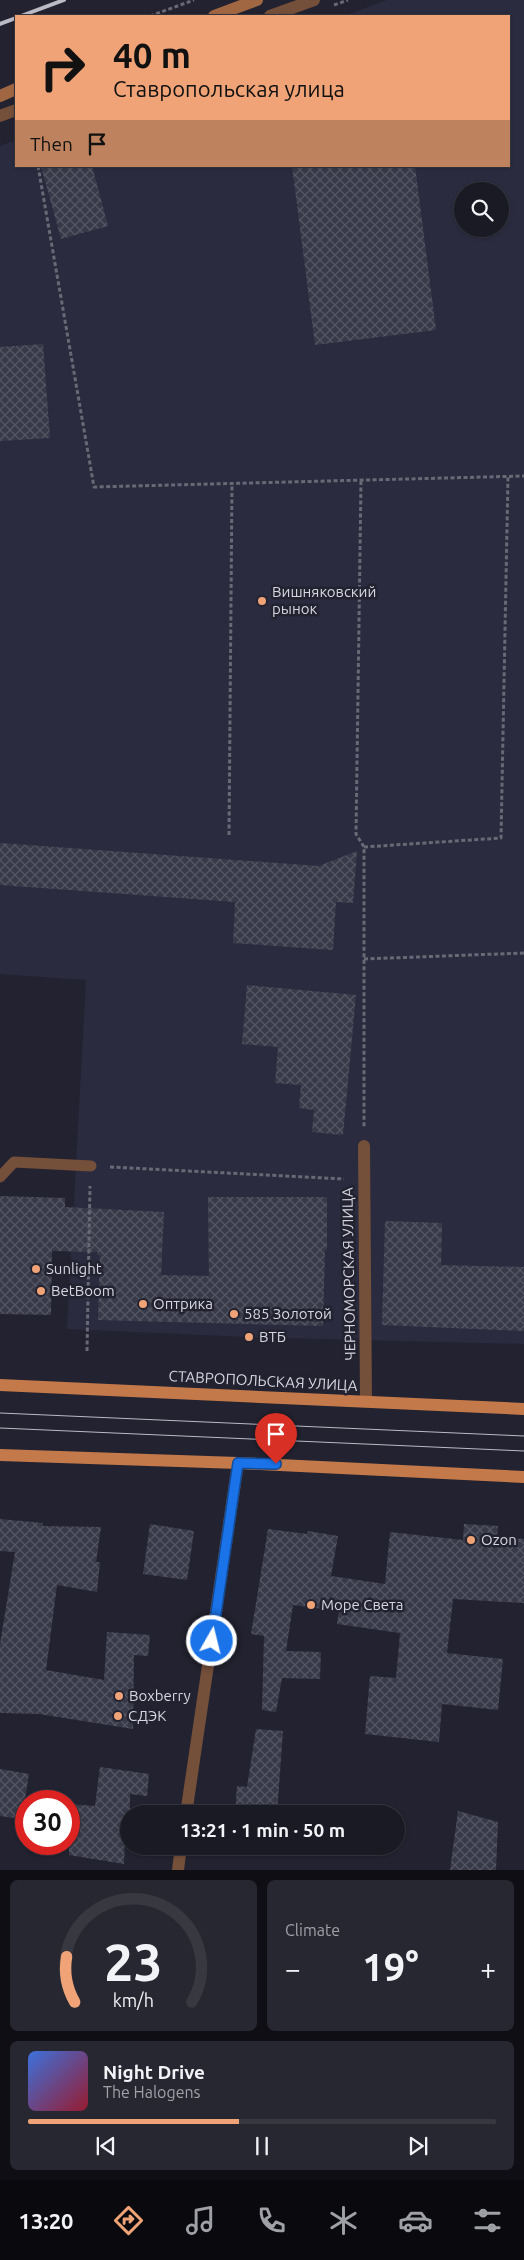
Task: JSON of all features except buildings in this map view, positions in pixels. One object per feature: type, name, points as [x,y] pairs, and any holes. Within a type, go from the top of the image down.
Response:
[{"type":"main road","points":[[217,15],[257,0]]},
{"type":"main road","points":[[0,96],[15,89]]},
{"type":"main road","name":"СТАВРОПОЛЬСКАЯ УЛИЦА","points":[[0,1385],[524,1408]]},
{"type":"main road","points":[[0,1455],[238,1463],[524,1477]]},
{"type":"street","points":[[273,15],[314,0]]},
{"type":"street","points":[[0,116],[15,110]]},
{"type":"street","name":"ЧЕРНОМОРСКАЯ УЛИЦА","points":[[364,1146],[366,1401]]},
{"type":"street","points":[[187,1805],[238,1463]]},
{"type":"street","points":[[178,1870],[180,1855]]},
{"type":"lane","points":[[0,1177],[14,1162],[91,1166]]},
{"type":"path","points":[[153,15],[194,0]]},
{"type":"path","points":[[38,167],[94,488],[524,476]]},
{"type":"path","points":[[364,847],[501,838],[508,476]]},
{"type":"path","points":[[361,481],[356,834],[364,847],[364,1146]]},
{"type":"path","points":[[229,835],[232,484]]},
{"type":"path","points":[[364,959],[524,953]]},
{"type":"path","points":[[87,1350],[91,1166],[364,1180]]},
{"type":"shaded area","name":"Вишняковский рынок","points":[[387,0],[524,0],[524,1344],[249,1337],[67,1329],[86,980],[0,974],[0,146],[15,140],[15,167],[510,167],[510,15],[347,15]]},
{"type":"tram line","points":[[0,1413],[524,1436]]},
{"type":"tram line","points":[[0,1428],[524,1451]]},
{"type":"railway","points":[[24,15],[64,0]]},
{"type":"railway","points":[[0,24],[15,18]]},
{"type":"place","name":"Вишняковский рынок","points":[[262,601]]},
{"type":"place","name":"Sunlight","points":[[36,1269]]},
{"type":"place","name":"BetBoom","points":[[41,1291]]},
{"type":"place","name":"Оптрика","points":[[143,1304]]},
{"type":"place","name":"585 Золотой","points":[[234,1314]]},
{"type":"place","name":"ВТБ","points":[[249,1337]]},
{"type":"place","name":"Ozon","points":[[471,1540]]},
{"type":"place","name":"Море Света","points":[[311,1605]]},
{"type":"place","name":"Boxberry","points":[[119,1696]]},
{"type":"place","name":"СДЭК","points":[[118,1716]]},
{"type":"route","points":[[212,1641],[238,1463],[276,1464]]}]
